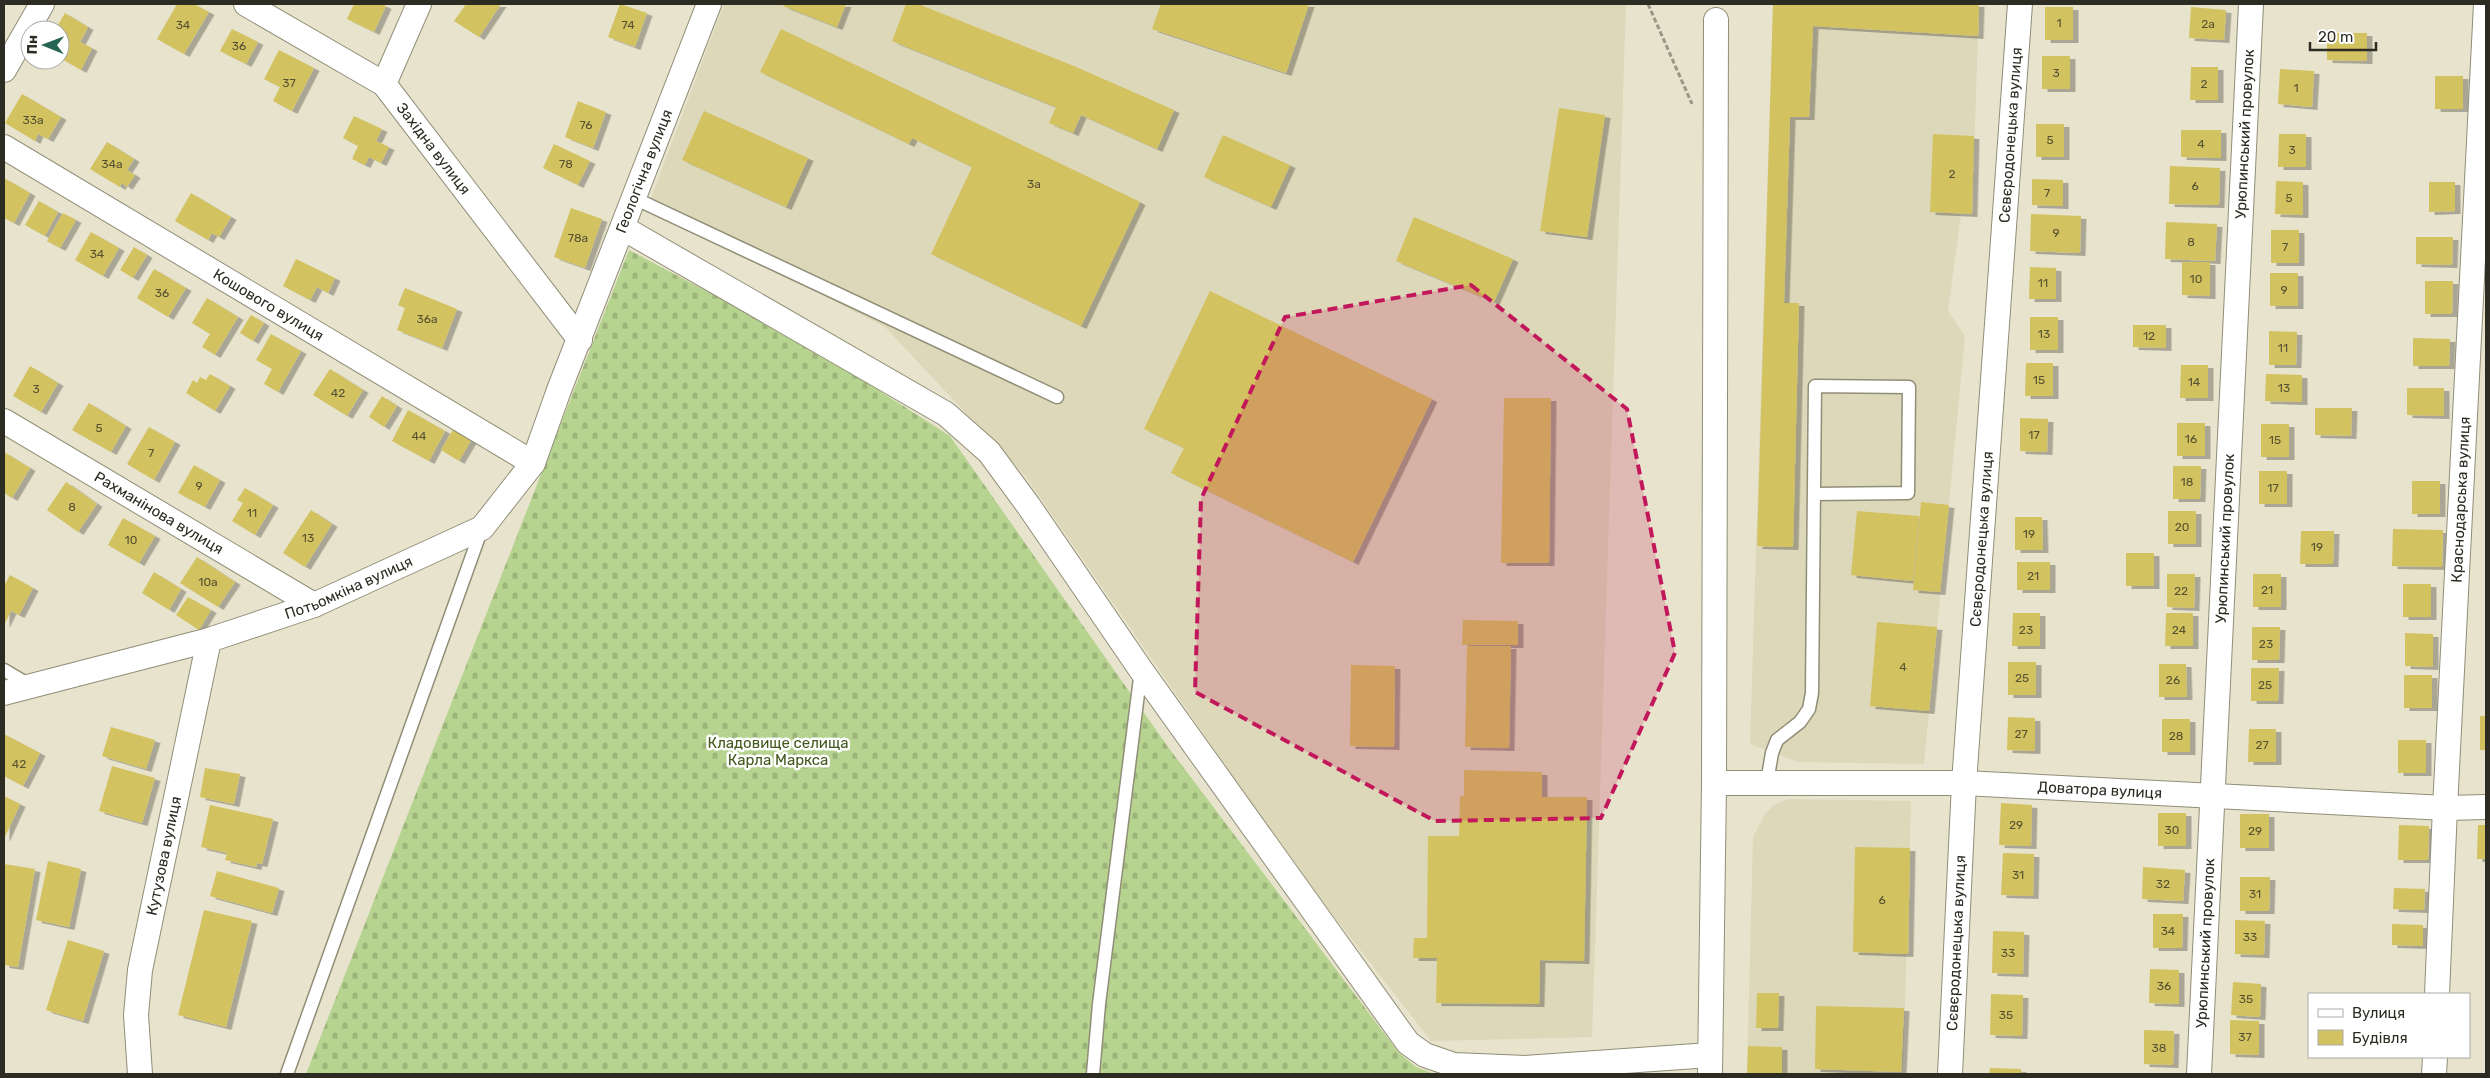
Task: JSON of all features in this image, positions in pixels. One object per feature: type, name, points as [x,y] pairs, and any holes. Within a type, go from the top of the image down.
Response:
[{"type":"street","points":[[4,70],[42,4]]},
{"type":"street","name":"Західна вулиця","points":[[246,4],[384,84],[580,340]]},
{"type":"street","points":[[384,84],[419,4]]},
{"type":"street","name":"Геологічна вулиця","points":[[580,340],[709,4]]},
{"type":"street","name":"Сєвєродонецька вулиця","points":[[1950,1074],[1964,783],[2020,4]]},
{"type":"street","name":"Урюпинський провулок","points":[[2199,1074],[2211,796],[2252,4]]},
{"type":"street","name":"Краснодарська вулиця","points":[[2437,993],[2444,808],[2486,4]]},
{"type":"street","points":[[623,228],[946,414],[989,452],[1028,505],[1141,670],[1408,1043],[1425,1055],[1454,1065],[1525,1068],[1710,1065],[1714,783],[1716,20]]},
{"type":"street","name":"Кошового вулиця","points":[[4,146],[533,463]]},
{"type":"street","name":"Потьомкіна вулиця","points":[[4,693],[209,640],[314,605],[482,528],[533,463],[580,340]]},
{"type":"street","name":"Рахманінова вулиця","points":[[4,421],[314,605]]},
{"type":"street","name":"Кутузова вулиця","points":[[140,1074],[136,1015],[140,970],[209,640]]},
{"type":"street","name":"Доватора вулиця","points":[[1714,783],[1964,783],[2444,808],[2486,807]]},
{"type":"street","points":[[2434,1058],[2434,1074]]},
{"type":"lane","points":[[634,198],[1057,397]]},
{"type":"lane","points":[[1767,782],[1776,740],[1800,722],[1809,709],[1812,693],[1815,386],[1909,386],[1908,492],[1814,494]]},
{"type":"lane","points":[[287,1074],[482,528]]},
{"type":"lane","points":[[4,670],[31,686]]},
{"type":"lane","points":[[1093,1074],[1099,1004],[1141,670]]},
{"type":"path","points":[[1648,4],[1696,113]]},
{"type":"highlighted area","points":[[1471,285],[1627,409],[1675,653],[1601,818],[1435,821],[1195,692],[1201,499],[1285,317]]},
{"type":"shaded area","points":[[724,4],[1626,4],[1592,1037],[1431,1041],[1295,866],[1026,477],[885,327],[648,206]]},
{"type":"shaded area","points":[[1773,4],[1979,4],[1972,214],[1961,214],[1948,311],[1965,336],[1924,764],[1798,762],[1750,744]]},
{"type":"shaded area","points":[[1788,799],[1911,801],[1903,1074],[1747,1074],[1753,837],[1765,814],[1774,805]]},
{"type":"green space","name":"Кладовище селища Карла Маркса","points":[[629,250],[806,344],[950,436],[1168,747],[1399,1053],[1416,1067],[1434,1074],[306,1074]]},
{"type":"building","points":[[177,4],[194,4],[209,12],[184,54],[157,39]]},
{"type":"building","points":[[354,4],[382,4],[386,6],[374,32],[347,19]]},
{"type":"building","points":[[466,4],[501,4],[479,37],[454,21]]},
{"type":"building","points":[[620,4],[647,13],[635,47],[608,37]]},
{"type":"building","points":[[784,4],[846,4],[837,27],[783,6]]},
{"type":"building","points":[[906,4],[918,4],[1074,66],[1174,110],[1157,149],[1081,115],[1073,133],[1049,123],[1056,107],[892,41]]},
{"type":"building","points":[[1161,4],[1309,4],[1286,73],[1152,29]]},
{"type":"building","points":[[1773,4],[1979,4],[1978,36],[1813,26],[1809,117],[1790,117],[1784,303],[1799,303],[1793,547],[1757,546]]},
{"type":"building","points":[[2045,7],[2073,7],[2073,40],[2045,40]]},
{"type":"building","points":[[2191,7],[2226,10],[2224,40],[2189,38]]},
{"type":"building","points":[[65,13],[88,27],[80,42],[92,48],[81,70],[70,64],[70,20],[61,20]]},
{"type":"building","points":[[232,29],[258,42],[246,64],[220,51]]},
{"type":"building","points":[[781,29],[1140,202],[1081,326],[931,254],[972,167],[912,138],[909,144],[760,72]]},
{"type":"building","points":[[2327,33],[2367,33],[2367,61],[2327,60]]},
{"type":"building","points":[[279,50],[314,68],[292,111],[273,101],[280,87],[264,79]]},
{"type":"building","points":[[2042,56],[2070,56],[2070,89],[2042,89]]},
{"type":"building","points":[[2191,67],[2218,67],[2218,100],[2190,100]]},
{"type":"building","points":[[2280,69],[2314,71],[2312,107],[2278,104]]},
{"type":"building","points":[[2435,76],[2463,76],[2463,109],[2435,109]]},
{"type":"building","points":[[22,94],[61,117],[48,139],[38,134],[35,141],[5,123]]},
{"type":"building","points":[[578,101],[606,112],[593,148],[565,137]]},
{"type":"building","points":[[1559,108],[1605,115],[1587,237],[1540,231]]},
{"type":"building","points":[[704,111],[808,158],[786,207],[682,160]]},
{"type":"building","points":[[354,116],[382,129],[376,141],[389,147],[381,163],[369,157],[365,165],[352,159],[358,146],[343,138]]},
{"type":"building","points":[[2036,124],[2064,124],[2064,157],[2036,157]]},
{"type":"building","points":[[2181,130],[2221,130],[2221,158],[2181,157]]},
{"type":"building","points":[[1933,134],[1974,136],[1972,214],[1930,212]]},
{"type":"building","points":[[2279,134],[2306,134],[2306,167],[2278,167]]},
{"type":"building","points":[[1223,135],[1290,165],[1271,207],[1204,177]]},
{"type":"building","points":[[107,142],[134,159],[127,170],[135,175],[127,187],[122,183],[120,187],[90,169]]},
{"type":"building","points":[[554,144],[590,161],[578,185],[543,168]]},
{"type":"building","points":[[2170,166],[2220,168],[2219,205],[2169,204]]},
{"type":"building","points":[[4,178],[30,193],[14,223],[4,218]]},
{"type":"building","points":[[2032,179],[2063,180],[2063,206],[2032,205]]},
{"type":"building","points":[[2276,181],[2303,182],[2303,215],[2275,214]]},
{"type":"building","points":[[2429,182],[2455,182],[2455,211],[2429,212]]},
{"type":"building","points":[[191,193],[231,217],[219,237],[212,233],[208,240],[175,221]]},
{"type":"building","points":[[39,201],[58,212],[45,236],[25,225]]},
{"type":"building","points":[[571,208],[602,219],[585,268],[554,257]]},
{"type":"building","points":[[63,213],[76,220],[60,248],[47,241]]},
{"type":"building","points":[[2031,214],[2081,216],[2080,253],[2030,251]]},
{"type":"building","points":[[1414,217],[1513,259],[1494,302],[1396,261]]},
{"type":"building","points":[[2166,222],[2217,224],[2215,261],[2165,259]]},
{"type":"building","points":[[2271,230],[2299,230],[2299,263],[2271,263]]},
{"type":"building","points":[[91,232],[119,248],[103,276],[75,260]]},
{"type":"building","points":[[2416,237],[2453,237],[2452,265],[2416,264]]},
{"type":"building","points":[[134,247],[147,255],[133,278],[120,270]]},
{"type":"building","points":[[296,259],[335,278],[328,293],[317,287],[310,300],[283,286]]},
{"type":"building","points":[[2182,262],[2210,262],[2210,296],[2182,295]]},
{"type":"building","points":[[2030,267],[2056,268],[2056,299],[2029,299]]},
{"type":"building","points":[[154,269],[186,288],[168,317],[137,298]]},
{"type":"building","points":[[2270,273],[2298,273],[2298,306],[2270,306]]},
{"type":"building","points":[[2425,281],[2453,281],[2452,314],[2425,314]]},
{"type":"building","points":[[405,288],[457,309],[442,348],[397,330],[405,308],[398,305]]},
{"type":"building","points":[[1210,291],[1432,399],[1353,562],[1171,473],[1184,448],[1144,429]]},
{"type":"building","points":[[207,298],[238,317],[215,355],[202,347],[210,334],[192,323]]},
{"type":"building","points":[[251,315],[264,323],[253,341],[240,333]]},
{"type":"building","points":[[2030,317],[2058,317],[2058,350],[2030,350]]},
{"type":"building","points":[[2133,325],[2166,325],[2166,348],[2133,347]]},
{"type":"building","points":[[2269,331],[2297,332],[2296,365],[2269,365]]},
{"type":"building","points":[[271,334],[301,351],[278,392],[264,384],[272,369],[256,360]]},
{"type":"building","points":[[2413,338],[2450,339],[2449,366],[2413,366]]},
{"type":"building","points":[[2026,363],[2053,363],[2053,396],[2025,396]]},
{"type":"building","points":[[2181,365],[2208,365],[2208,398],[2180,398]]},
{"type":"building","points":[[30,366],[58,383],[41,412],[13,396]]},
{"type":"building","points":[[330,369],[363,390],[347,416],[313,395]]},
{"type":"building","points":[[210,374],[230,386],[215,411],[186,393],[193,380],[197,383],[200,377],[206,380]]},
{"type":"building","points":[[2266,374],[2302,375],[2302,402],[2265,401]]},
{"type":"building","points":[[2407,388],[2444,388],[2444,416],[2407,415]]},
{"type":"building","points":[[382,396],[397,406],[384,427],[369,417]]},
{"type":"building","points":[[1504,398],[1551,398],[1549,563],[1501,563]]},
{"type":"building","points":[[89,403],[126,426],[111,452],[72,430]]},
{"type":"building","points":[[2315,408],[2352,408],[2351,436],[2315,435]]},
{"type":"building","points":[[408,410],[445,431],[429,461],[392,441]]},
{"type":"building","points":[[2020,418],[2048,419],[2047,452],[2020,451]]},
{"type":"building","points":[[2177,423],[2205,423],[2205,456],[2177,456]]},
{"type":"building","points":[[2261,424],[2289,424],[2289,457],[2261,457]]},
{"type":"building","points":[[149,427],[175,442],[154,480],[127,464]]},
{"type":"building","points":[[454,428],[472,439],[459,461],[441,450]]},
{"type":"building","points":[[4,452],[30,468],[12,498],[4,493]]},
{"type":"building","points":[[194,465],[220,480],[205,507],[178,493]]},
{"type":"building","points":[[2173,466],[2201,466],[2200,499],[2173,499]]},
{"type":"building","points":[[2259,471],[2287,471],[2287,504],[2259,504]]},
{"type":"building","points":[[2412,481],[2440,481],[2440,514],[2412,514]]},
{"type":"building","points":[[66,482],[97,504],[78,532],[47,510]]},
{"type":"building","points":[[245,488],[273,505],[255,535],[232,521],[243,503],[237,500]]},
{"type":"building","points":[[1921,502],[1949,505],[1940,592],[1913,590]]},
{"type":"building","points":[[311,510],[332,524],[305,567],[283,553]]},
{"type":"building","points":[[1857,511],[1919,516],[1913,581],[1851,575]]},
{"type":"building","points":[[2168,511],[2196,511],[2196,544],[2168,544]]},
{"type":"building","points":[[2015,517],[2042,517],[2043,550],[2015,550]]},
{"type":"building","points":[[123,518],[155,536],[139,563],[108,545]]},
{"type":"building","points":[[2393,529],[2443,530],[2442,567],[2392,566]]},
{"type":"building","points":[[2301,531],[2334,531],[2333,564],[2300,564]]},
{"type":"building","points":[[2126,553],[2154,553],[2154,586],[2126,586]]},
{"type":"building","points":[[197,557],[235,582],[218,607],[180,583]]},
{"type":"building","points":[[2017,562],[2050,562],[2050,590],[2017,590]]},
{"type":"building","points":[[154,572],[181,589],[169,610],[142,593]]},
{"type":"building","points":[[2167,574],[2195,574],[2194,608],[2167,607]]},
{"type":"building","points":[[2253,574],[2281,574],[2281,607],[2253,607]]},
{"type":"building","points":[[10,575],[33,588],[19,615],[11,611],[4,625],[4,586]]},
{"type":"building","points":[[2403,584],[2431,584],[2431,617],[2403,617]]},
{"type":"building","points":[[188,597],[211,610],[199,630],[176,615]]},
{"type":"building","points":[[2013,613],[2040,613],[2040,646],[2012,646]]},
{"type":"building","points":[[2166,613],[2193,613],[2193,646],[2165,646]]},
{"type":"building","points":[[1463,620],[1518,621],[1518,645],[1462,645]]},
{"type":"building","points":[[1877,622],[1937,627],[1929,711],[1870,706]]},
{"type":"building","points":[[2252,627],[2280,627],[2279,660],[2252,660]]},
{"type":"building","points":[[2405,633],[2433,634],[2433,667],[2405,666]]},
{"type":"building","points":[[1467,646],[1511,646],[1509,748],[1465,747]]},
{"type":"building","points":[[2008,662],[2036,662],[2036,695],[2008,695]]},
{"type":"building","points":[[2159,664],[2186,664],[2187,697],[2159,697]]},
{"type":"building","points":[[1351,665],[1395,666],[1394,747],[1350,746]]},
{"type":"building","points":[[2251,668],[2279,668],[2278,701],[2251,701]]},
{"type":"building","points":[[2404,675],[2432,675],[2432,708],[2404,708]]},
{"type":"building","points":[[2480,716],[2486,716],[2486,750],[2480,750]]},
{"type":"building","points":[[2008,717],[2035,718],[2035,751],[2007,750]]},
{"type":"building","points":[[2162,719],[2190,719],[2190,752],[2162,752]]},
{"type":"building","points":[[111,727],[155,740],[146,769],[102,756]]},
{"type":"building","points":[[2249,729],[2276,729],[2276,762],[2248,762]]},
{"type":"building","points":[[4,734],[40,753],[23,786],[4,776]]},
{"type":"building","points":[[2398,740],[2426,740],[2426,773],[2398,773]]},
{"type":"building","points":[[112,766],[155,778],[142,823],[99,811]]},
{"type":"building","points":[[205,768],[240,774],[234,804],[200,797]]},
{"type":"building","points":[[1464,770],[1542,772],[1542,797],[1587,797],[1584,961],[1540,960],[1539,1004],[1436,1003],[1437,958],[1413,958],[1414,938],[1427,938],[1428,836],[1459,836],[1460,796],[1464,796]]},
{"type":"building","points":[[4,796],[20,804],[4,839]]},
{"type":"building","points":[[2001,803],[2032,805],[2031,846],[1999,845]]},
{"type":"building","points":[[210,805],[273,819],[262,864],[257,863],[256,867],[225,860],[227,853],[201,847]]},
{"type":"building","points":[[2158,813],[2186,813],[2186,846],[2158,846]]},
{"type":"building","points":[[2240,814],[2269,814],[2269,848],[2240,848]]},
{"type":"building","points":[[2399,825],[2429,826],[2428,860],[2398,860]]},
{"type":"building","points":[[2478,825],[2486,825],[2486,859],[2477,859]]},
{"type":"building","points":[[1855,847],[1910,848],[1908,954],[1853,952]]},
{"type":"building","points":[[2003,853],[2034,854],[2033,896],[2001,895]]},
{"type":"building","points":[[48,861],[81,869],[69,927],[36,920]]},
{"type":"building","points":[[4,864],[35,869],[18,967],[4,965]]},
{"type":"building","points":[[2143,867],[2185,870],[2183,901],[2142,899]]},
{"type":"building","points":[[217,871],[279,888],[272,913],[210,896]]},
{"type":"building","points":[[2240,877],[2270,877],[2269,911],[2240,911]]},
{"type":"building","points":[[2394,888],[2425,889],[2424,910],[2393,909]]},
{"type":"building","points":[[204,910],[252,921],[226,1027],[178,1015]]},
{"type":"building","points":[[2153,914],[2183,914],[2182,948],[2153,948]]},
{"type":"building","points":[[2235,920],[2265,921],[2264,955],[2235,954]]},
{"type":"building","points":[[2392,924],[2423,925],[2423,946],[2392,945]]},
{"type":"building","points":[[1993,931],[2024,932],[2023,974],[1992,973]]},
{"type":"building","points":[[68,940],[104,951],[83,1021],[46,1010]]},
{"type":"building","points":[[2150,969],[2179,970],[2179,1004],[2149,1003]]},
{"type":"building","points":[[2233,982],[2261,984],[2260,1017],[2231,1015]]},
{"type":"building","points":[[1757,993],[1779,993],[1778,1028],[1756,1028]]},
{"type":"building","points":[[1991,994],[2023,995],[2022,1036],[1990,1035]]},
{"type":"building","points":[[1816,1006],[1904,1008],[1901,1072],[1815,1069]]},
{"type":"building","points":[[2230,1020],[2259,1021],[2259,1055],[2230,1054]]},
{"type":"building","points":[[2144,1030],[2174,1031],[2173,1065],[2144,1064]]},
{"type":"building","points":[[1748,1046],[1782,1047],[1782,1074],[1747,1074]]},
{"type":"building","points":[[1990,1068],[2021,1069],[2021,1074],[1989,1074]]}]
